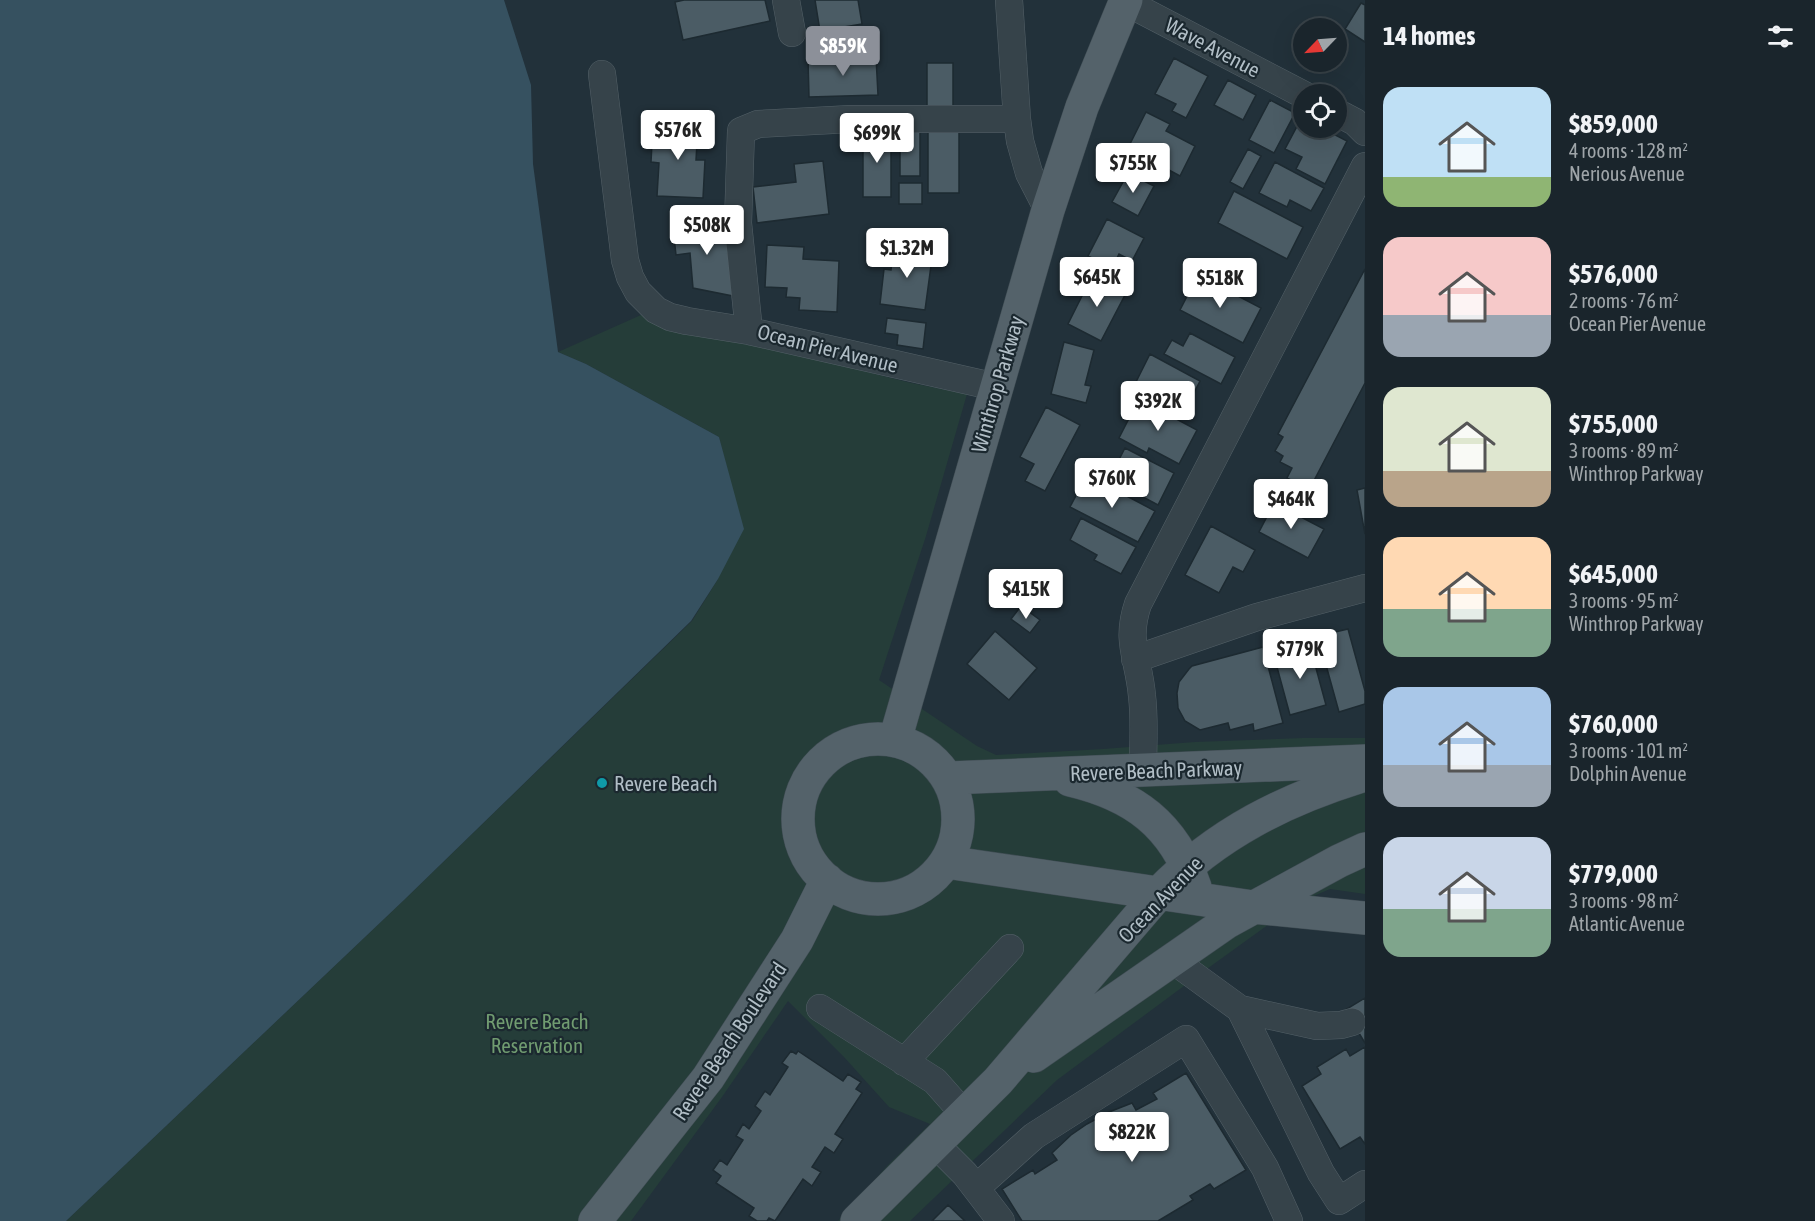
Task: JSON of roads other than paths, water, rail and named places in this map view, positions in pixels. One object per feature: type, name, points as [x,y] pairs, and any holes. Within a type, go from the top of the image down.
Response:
[{"type":"main road","name":"Winthrop Parkway","points":[[895,740],[1048,210],[1082,107],[1124,1]]},
{"type":"main road","points":[[871,738],[909,744],[922,751],[939,766],[948,778],[956,799],[958,815],[955,844],[946,862],[931,879],[918,888],[891,898],[860,897],[843,891],[814,867],[799,832],[798,812],[803,790],[812,773],[825,758],[841,747],[871,738]]},
{"type":"main road","name":"Revere Beach Parkway","points":[[948,778],[1365,761]]},
{"type":"main road","points":[[1045,774],[1077,782],[1122,799],[1145,812],[1173,840],[1187,866],[1199,899],[1200,925],[1196,940],[1182,955]]},
{"type":"main road","name":"Ocean Avenue","points":[[857,1221],[998,1081],[1159,893],[1187,866],[1221,840],[1262,815],[1365,775]]},
{"type":"main road","points":[[1253,907],[1365,849]]},
{"type":"main road","points":[[946,862],[1253,907],[1365,918]]},
{"type":"main road","name":"Revere Beach Boulevard","points":[[595,1221],[708,1078],[797,940],[827,880]]},
{"type":"main road","name":"Ocean Avenue","points":[[998,1081],[1227,922],[1253,907]]},
{"type":"street","points":[[786,0],[792,33]]},
{"type":"street","points":[[1009,0],[1020,141],[1029,173],[1048,210]]},
{"type":"street","name":"Wave Avenue","points":[[1124,1],[1293,89]]},
{"type":"street","points":[[602,74],[623,250],[627,269],[634,285],[649,305],[669,316],[749,331]]},
{"type":"street","points":[[1347,118],[1365,132]]},
{"type":"street","name":"Ocean Pier Avenue","points":[[996,387],[749,331],[738,223],[741,130],[767,123],[851,119],[1017,119]]},
{"type":"street","points":[[1143,770],[1143,699],[1132,633],[1135,612],[1142,594],[1365,166]]},
{"type":"street","points":[[1135,659],[1257,617],[1365,588]]},
{"type":"street","points":[[904,1062],[1010,948]]},
{"type":"street","points":[[1182,955],[1240,1008],[1321,1173],[1339,1201],[1365,1184]]},
{"type":"street","points":[[820,1008],[935,1081],[965,1115]]},
{"type":"street","points":[[1240,1008],[1317,1026],[1352,1022]]},
{"type":"street","points":[[976,1188],[1034,1136],[1186,1039],[1265,1168],[1289,1221]]},
{"type":"street","points":[[934,1143],[965,1174],[1001,1221]]},
{"type":"water","points":[[0,0],[504,0],[531,85],[533,164],[558,352],[586,364],[719,437],[744,529],[718,579],[691,621],[404,900],[66,1221],[0,1221]]},
{"type":"place","name":"Revere Beach","points":[[602,783]]},
{"type":"park label","name":"Revere Beach Reservation","points":[[537,1033]]}]
